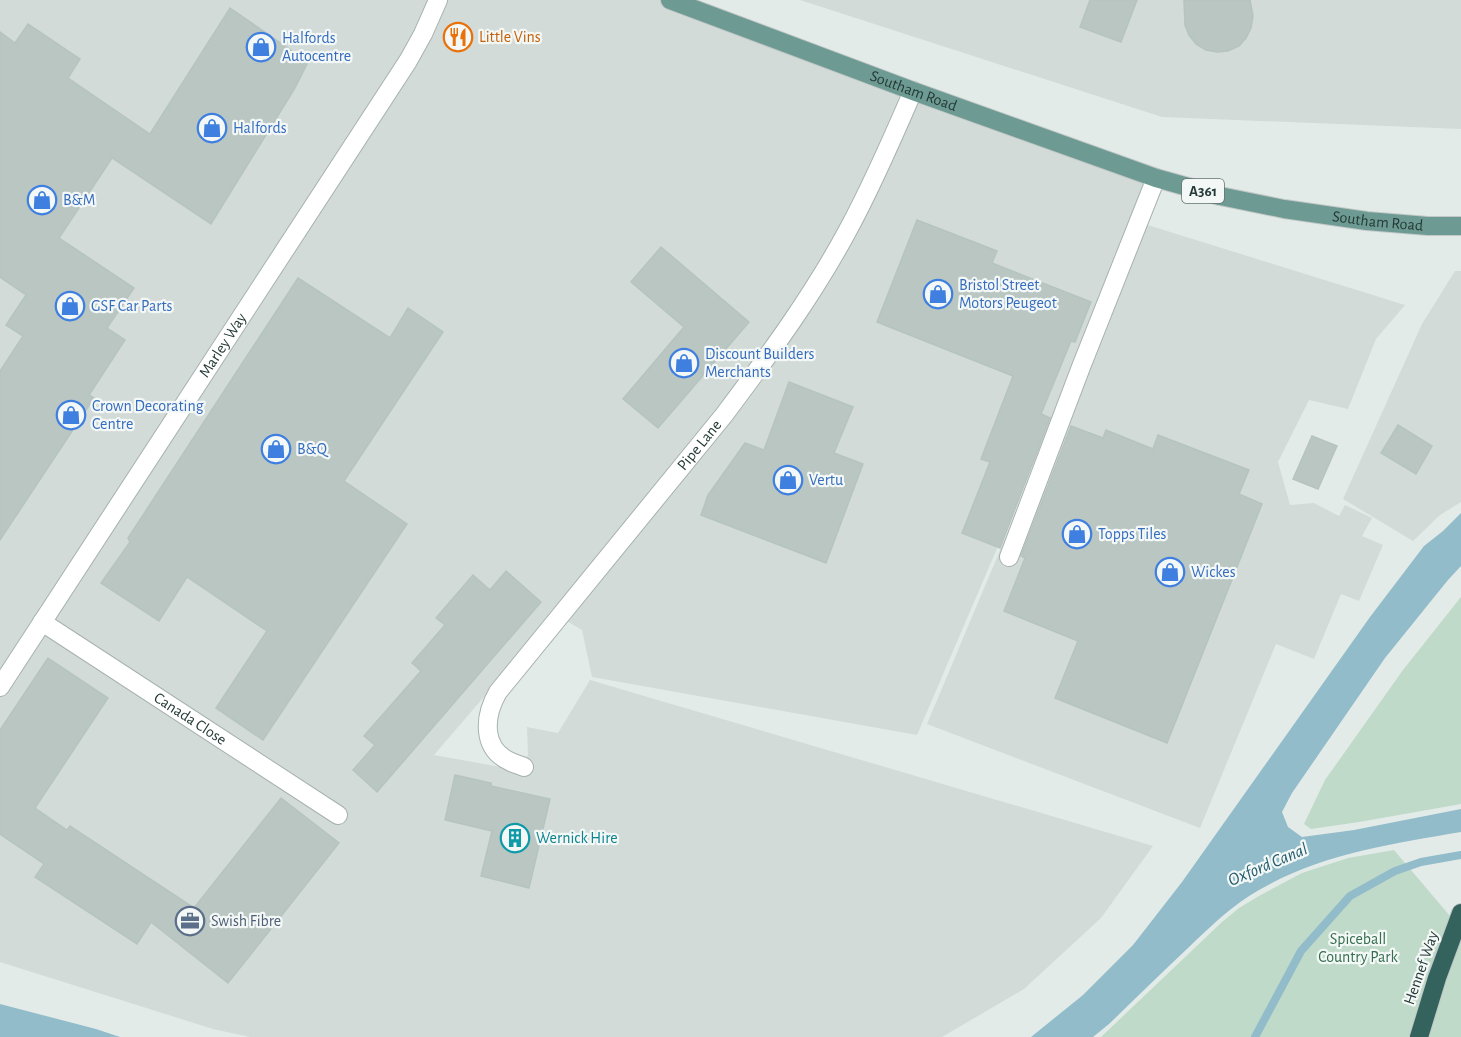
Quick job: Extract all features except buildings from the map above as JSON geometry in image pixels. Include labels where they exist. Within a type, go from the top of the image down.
[{"type":"highway","name":"Hennef Way","points":[[1419,1037],[1461,912]]},
{"type":"main road","name":"Southam Road","points":[[670,0],[913,91],[1156,178],[1220,196],[1284,209],[1367,221],[1461,226]]},
{"type":"street","name":"Marley Way","points":[[0,687],[408,62],[438,0]]},
{"type":"street","name":"Pipe Lane","points":[[524,766],[510,762],[492,745],[487,722],[498,692],[759,369],[822,275],[849,229],[913,91]]},
{"type":"street","points":[[1009,557],[1156,178]]},
{"type":"street","name":"Canada Close","points":[[42,622],[338,815]]},
{"type":"shaded area","points":[[0,0],[672,0],[1156,178],[917,735],[592,677],[582,630],[555,614],[434,755],[523,771],[528,754],[527,727],[558,733],[590,680],[1153,846],[1101,918],[1024,989],[942,1037],[250,1037],[213,1029],[0,962]]},
{"type":"shaded area","points":[[800,0],[1461,0],[1461,129],[1162,117]]},
{"type":"shaded area","points":[[1138,222],[1405,305],[1376,339],[1348,409],[1309,400],[1278,462],[1290,505],[1314,503],[1339,516],[1345,505],[1372,518],[1362,536],[1383,545],[1359,601],[1341,594],[1314,659],[1276,644],[1200,828],[927,724]]},
{"type":"shaded area","points":[[1455,271],[1461,271],[1461,502],[1440,515],[1413,541],[1343,499],[1422,324]]},
{"type":"green space","points":[[1461,597],[1461,804],[1311,829],[1304,824],[1325,780],[1403,670]]},
{"type":"green space","name":"Spiceball Country Park","points":[[1394,850],[1461,929],[1461,1037],[1101,1037],[1239,908],[1302,873],[1348,858]]},
{"type":"water","name":"Oxford Canal","points":[[1461,513],[1461,566],[1385,658],[1292,793],[1282,812],[1288,827],[1302,837],[1354,830],[1461,809],[1461,832],[1357,852],[1307,867],[1283,878],[1249,896],[1222,917],[1093,1037],[1031,1037],[1083,995],[1133,945],[1182,882],[1370,617],[1424,546]]},
{"type":"water","points":[[0,1004],[96,1029],[120,1037],[0,1037]]},
{"type":"waterway","points":[[1255,1037],[1301,951],[1350,896],[1395,871],[1421,862],[1461,855]]},
{"type":"place","name":"Little Vins","points":[[458,37]]},
{"type":"place","name":"Halfords Autocentre","points":[[261,47]]},
{"type":"place","name":"Halfords","points":[[212,128]]},
{"type":"place","name":"B&M","points":[[42,200]]},
{"type":"place","name":"Bristol Street Motors Peugeot","points":[[938,294]]},
{"type":"place","name":"GSF Car Parts","points":[[70,306]]},
{"type":"place","name":"Discount Builders Merchants","points":[[684,363]]},
{"type":"place","name":"Crown Decorating Centre","points":[[71,415]]},
{"type":"place","name":"B&Q","points":[[276,449]]},
{"type":"place","name":"Vertu","points":[[788,480]]},
{"type":"place","name":"Topps Tiles","points":[[1077,534]]},
{"type":"place","name":"Wickes","points":[[1170,572]]},
{"type":"place","name":"Wernick Hire","points":[[515,838]]},
{"type":"place","name":"Swish Fibre","points":[[190,921]]}]
